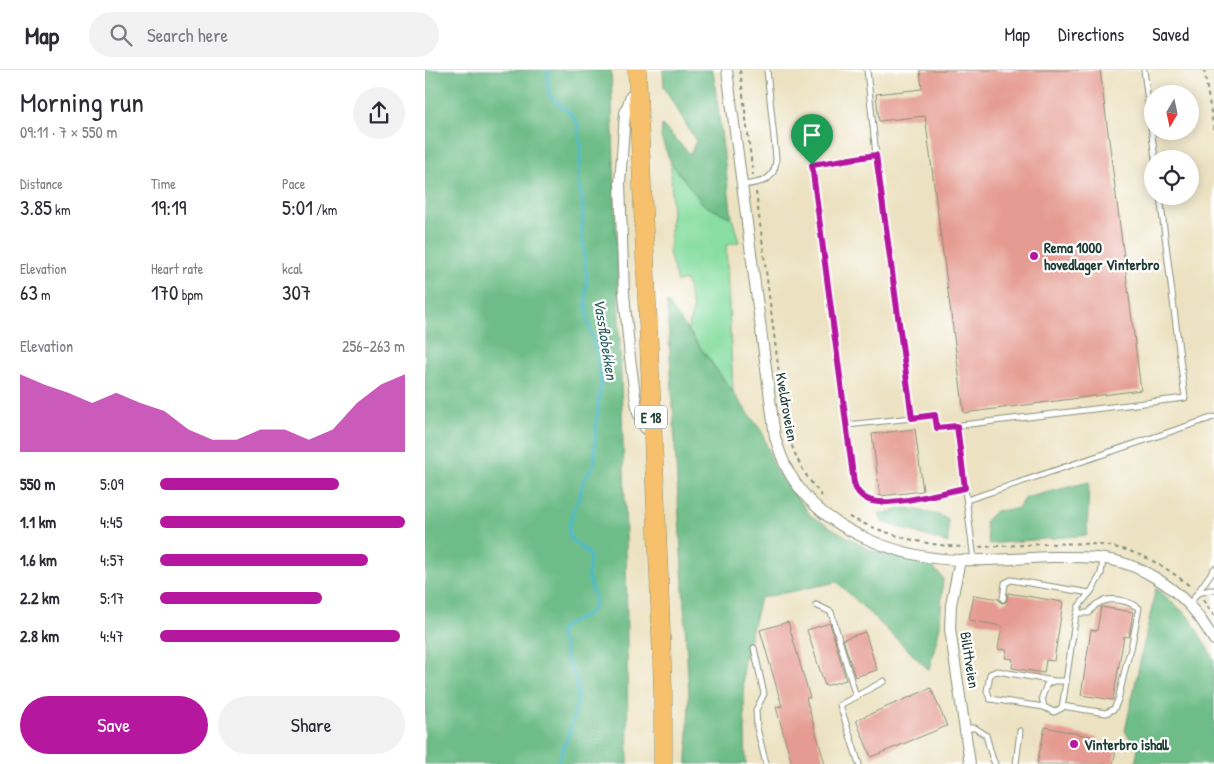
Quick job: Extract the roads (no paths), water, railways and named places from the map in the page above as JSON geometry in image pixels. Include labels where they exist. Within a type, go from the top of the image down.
[{"type":"highway","name":"E 18","points":[[630,70],[655,691],[655,764]]},
{"type":"highway","name":"E 18","points":[[637,70],[663,690],[663,764]]},
{"type":"street","name":"Kveldroveien","points":[[727,70],[775,437],[795,482],[805,495],[825,515],[857,534],[912,554],[960,560],[1075,557],[1103,559],[1134,567],[1149,574],[1179,595],[1200,618],[1214,640]]},
{"type":"street","name":"Bilittveien","points":[[960,560],[952,599],[950,629],[970,764]]},
{"type":"lane","points":[[741,186],[765,180],[775,169],[776,158],[767,70]]},
{"type":"lane","points":[[867,70],[876,155],[912,418]]},
{"type":"lane","points":[[1144,70],[1154,150]]},
{"type":"lane","points":[[876,155],[812,165],[854,483],[856,489],[870,501],[882,502],[925,497],[965,488]]},
{"type":"lane","points":[[847,425],[935,415],[937,428],[1185,398],[1161,205]]},
{"type":"lane","points":[[967,500],[1214,417]]},
{"type":"lane","points":[[957,426],[974,560]]},
{"type":"lane","points":[[1066,681],[1054,681],[997,671],[990,674],[987,691],[990,699],[1043,707],[1054,712],[1062,708],[1077,613],[1079,606],[1090,593],[1101,574],[1103,559]]},
{"type":"lane","points":[[1189,605],[1214,569]]},
{"type":"lane","points":[[1003,599],[1005,584],[1011,580],[1090,593]]},
{"type":"lane","points":[[1197,593],[1214,590]]},
{"type":"lane","points":[[1062,706],[1106,713],[1114,708],[1118,700],[1131,649],[1139,608],[1131,602],[1110,599],[1096,604],[1089,613],[1077,613]]},
{"type":"lane","points":[[816,605],[831,612],[856,697]]},
{"type":"lane","points":[[754,648],[764,694],[756,710],[757,728],[765,764]]},
{"type":"lane","points":[[1043,707],[1042,697],[1047,684],[1054,681]]},
{"type":"lane","points":[[859,764],[841,705],[884,682]]},
{"type":"lane","points":[[966,728],[975,728],[986,735],[995,764]]},
{"type":"lane","points":[[1016,764],[1020,731]]},
{"type":"waterway","name":"Vassflobekken","points":[[548,70],[548,90],[551,97],[571,114],[577,123],[581,146],[579,182],[583,208],[582,234],[587,279],[586,303],[589,325],[598,357],[601,383],[594,465],[584,479],[569,526],[571,539],[588,553],[590,557],[588,576],[595,599],[594,606],[590,612],[566,625],[559,633],[565,647],[568,663],[575,677],[577,700],[573,722],[558,764]]},
{"type":"place","name":"Rema 1000 hovedlager Vinterbro","points":[[1034,256]]},
{"type":"place","name":"Vinterbro ishall","points":[[1074,744]]}]
